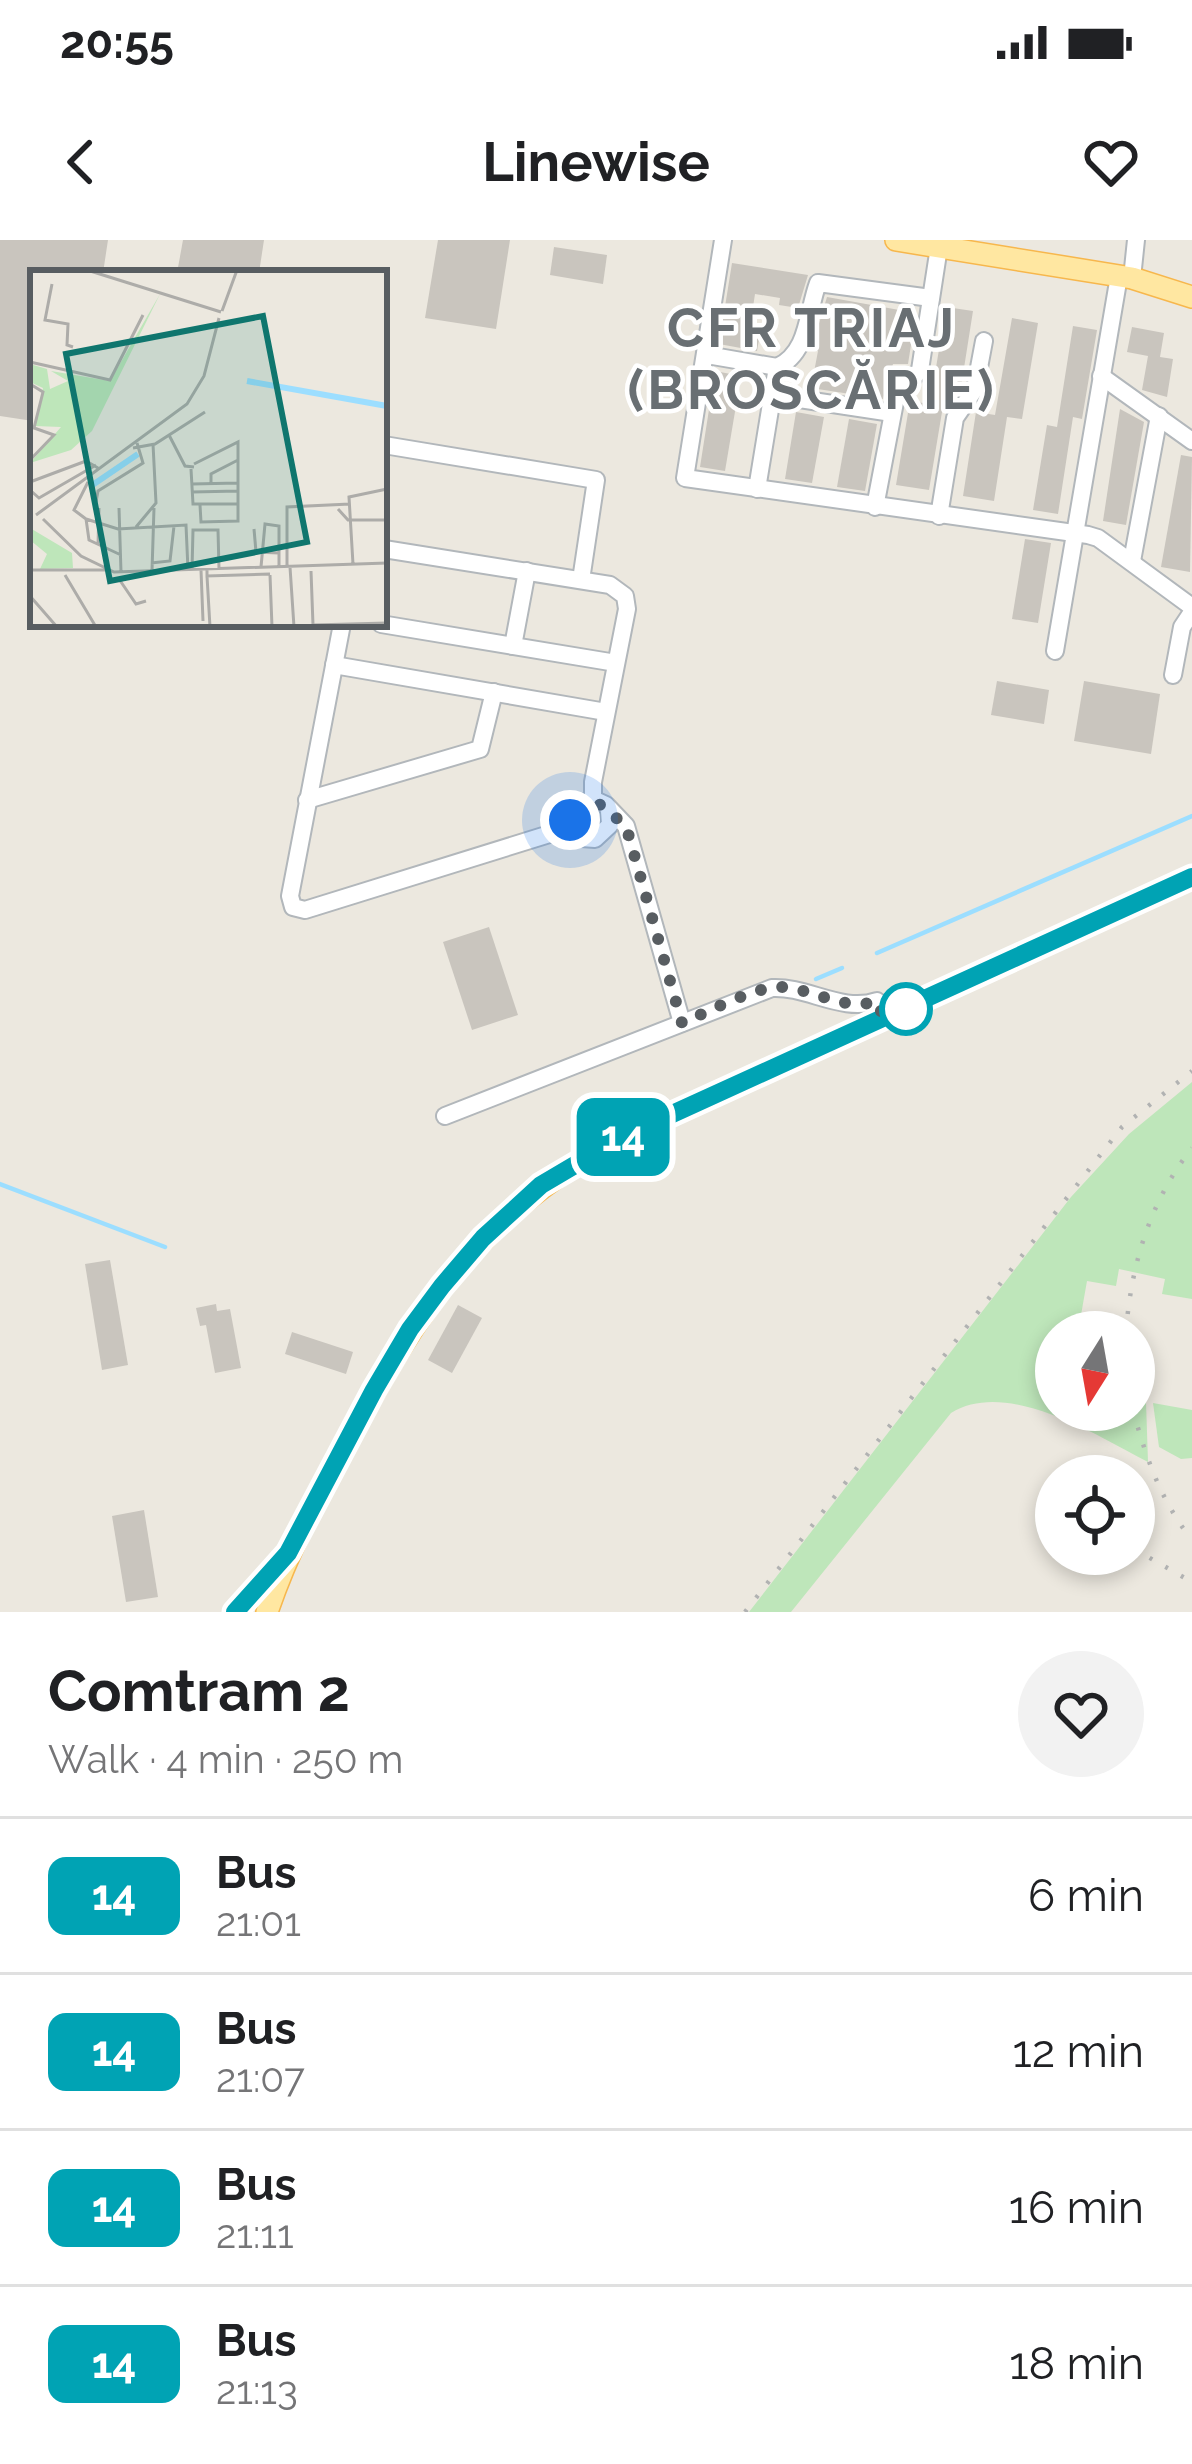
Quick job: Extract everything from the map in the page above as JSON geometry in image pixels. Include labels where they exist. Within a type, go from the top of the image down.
[{"type":"main road","points":[[896,240],[1126,277],[1192,297]]},
{"type":"main road","points":[[267,1612],[288,1553],[410,1329],[468,1255],[516,1205],[569,1166],[624,1136],[1192,877]]},
{"type":"main road","points":[[235,1612],[288,1553]]},
{"type":"street","points":[[723,240],[707,355],[683,473],[690,480],[1098,538],[1192,610],[1182,627],[1173,676]]},
{"type":"street","points":[[1055,651],[1101,376],[1136,240]]},
{"type":"street","points":[[875,506],[892,413],[901,389],[920,370],[939,247]]},
{"type":"street","points":[[707,355],[777,367],[794,356],[815,287],[822,282],[931,298]]},
{"type":"street","points":[[939,516],[955,418],[975,389],[984,341]]},
{"type":"street","points":[[757,489],[777,367]]},
{"type":"street","points":[[1101,376],[1192,442]]},
{"type":"street","points":[[773,395],[892,413]]},
{"type":"street","points":[[1132,561],[1159,416]]},
{"type":"street","points":[[387,445],[596,480],[581,580]]},
{"type":"street","points":[[387,549],[610,585],[626,596],[592,782],[593,799],[626,826],[682,1023]]},
{"type":"street","points":[[513,646],[527,572]]},
{"type":"street","points":[[387,625],[616,663]]},
{"type":"street","points":[[341,627],[290,904],[298,910],[572,827]]},
{"type":"street","points":[[334,665],[606,712]]},
{"type":"street","points":[[307,800],[480,749],[494,692]]},
{"type":"street","points":[[593,799],[574,807],[572,827],[581,838],[595,839],[607,832],[609,812]]},
{"type":"street","points":[[445,1116],[780,987],[849,1004],[877,1001],[884,1019]]},
{"type":"green space","points":[[1192,1082],[1192,1299],[1162,1294],[1165,1279],[1119,1269],[1116,1286],[1087,1281],[1082,1311],[1035,1311],[1035,1409],[998,1402],[973,1404],[951,1413],[791,1612],[749,1612],[1071,1197],[1129,1134]]},
{"type":"green space","points":[[1155,1403],[1192,1410],[1192,1458],[1181,1459],[1159,1447]]},
{"type":"green space","points":[[1089,1431],[1147,1431],[1148,1455],[1135,1455]]},
{"type":"building","points":[[0,240],[108,240],[103,270],[30,270],[30,421],[0,416]]},
{"type":"building","points":[[183,240],[264,240],[259,270],[178,270]]},
{"type":"building","points":[[438,240],[510,240],[496,329],[425,318]]},
{"type":"building","points":[[554,247],[607,255],[603,284],[550,275]]},
{"type":"building","points":[[732,263],[808,275],[798,308],[779,305],[780,298],[755,294],[750,327],[761,328],[757,351],[719,344]]},
{"type":"building","points":[[827,297],[916,313],[908,364],[893,364],[883,399],[811,388],[818,351],[811,350]]},
{"type":"building","points":[[946,307],[973,311],[961,387],[943,406],[929,490],[896,485],[910,401],[930,404]]},
{"type":"building","points":[[1012,318],[1038,323],[1022,419],[1007,417],[994,501],[963,496],[976,412],[995,415]]},
{"type":"building","points":[[1073,326],[1097,330],[1082,419],[1073,417],[1058,514],[1033,510],[1047,425],[1057,427]]},
{"type":"building","points":[[1132,327],[1164,333],[1160,357],[1173,359],[1167,397],[1142,390],[1148,356],[1127,352]]},
{"type":"building","points":[[715,371],[741,376],[725,471],[700,467]]},
{"type":"building","points":[[1120,409],[1144,422],[1126,525],[1103,521]]},
{"type":"building","points":[[796,412],[824,417],[812,483],[785,479]]},
{"type":"building","points":[[849,419],[877,424],[865,491],[837,487]]},
{"type":"building","points":[[1181,455],[1192,457],[1190,572],[1161,567]]},
{"type":"building","points":[[1025,539],[1051,543],[1038,623],[1012,619]]},
{"type":"building","points":[[997,681],[1049,690],[1044,724],[991,715]]},
{"type":"building","points":[[1084,681],[1160,694],[1151,754],[1074,741]]},
{"type":"building","points":[[489,927],[518,1015],[472,1030],[443,942]]},
{"type":"building","points":[[110,1260],[128,1365],[102,1370],[85,1264]]},
{"type":"building","points":[[216,1304],[217,1311],[230,1309],[241,1368],[215,1373],[206,1325],[200,1326],[196,1308]]},
{"type":"building","points":[[458,1305],[482,1318],[452,1373],[428,1360]]},
{"type":"building","points":[[292,1332],[353,1352],[346,1374],[285,1354]]},
{"type":"building","points":[[144,1510],[158,1597],[126,1602],[112,1516]]},
{"type":"waterway","points":[[877,953],[1192,816]]},
{"type":"waterway","points":[[816,979],[842,968]]},
{"type":"waterway","points":[[0,1184],[165,1247]]},
{"type":"railway","points":[[745,1612],[1122,1127],[1192,1071]]},
{"type":"railway","points":[[1129,1311],[1145,1235],[1165,1190],[1192,1148]]},
{"type":"railway","points":[[1139,1431],[1156,1478],[1192,1540]]},
{"type":"railway","points":[[1155,1561],[1192,1582]]},
{"type":"bus line","name":"14","points":[[235,1612],[288,1553],[410,1329],[483,1238],[541,1185],[624,1136],[1192,877]]},
{"type":"district","name":"CFR TRIAJ (BROSCĂRIE)","points":[[812,359]]},
{"type":"route","points":[[570,820],[579,802],[593,799],[626,826],[682,1023],[780,987],[849,1004],[877,1001],[884,1019],[906,1009]]}]
